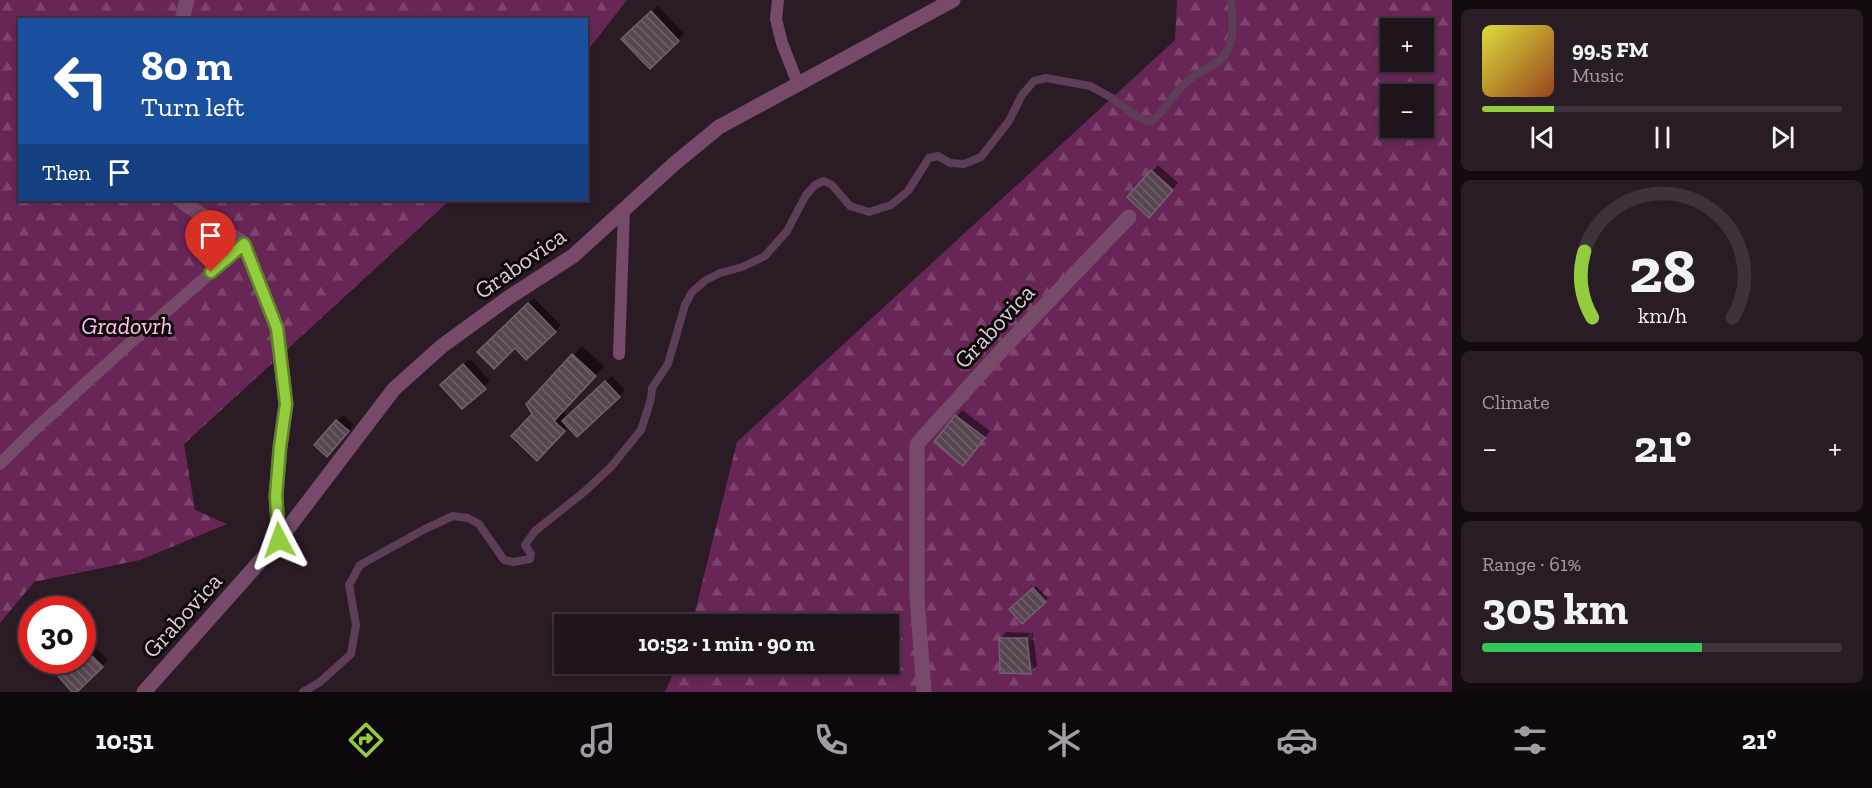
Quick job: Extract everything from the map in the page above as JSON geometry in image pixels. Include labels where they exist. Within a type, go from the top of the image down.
[{"type":"street","points":[[182,18],[187,0]]},
{"type":"street","name":"Grabovica","points":[[144,692],[279,540],[394,389],[442,346],[508,298],[573,256],[674,164],[719,127],[953,0]]},
{"type":"street","points":[[181,201],[244,244],[277,328],[286,404],[276,496],[279,540]]},
{"type":"street","name":"Grabovica","points":[[924,692],[917,597],[917,444],[1002,350],[1129,217]]},
{"type":"lane","points":[[778,0],[776,19],[782,43],[798,84]]},
{"type":"lane","points":[[619,354],[624,210]]},
{"type":"lane","points":[[0,465],[32,432],[130,343],[244,244]]},
{"type":"green space","name":"Gradovrh","points":[[0,0],[627,0],[588,50],[588,18],[18,18],[18,201],[449,201],[184,444],[195,510],[227,524],[140,560],[34,582],[22,596],[18,596],[18,601],[0,623]]},
{"type":"green space","points":[[1177,0],[1452,0],[1452,692],[665,692],[673,674],[899,674],[899,614],[694,614],[737,442],[1175,40]]},
{"type":"building","points":[[651,11],[679,41],[650,69],[621,39]]},
{"type":"building","points":[[1151,170],[1173,190],[1149,218],[1127,197]]},
{"type":"building","points":[[528,303],[556,332],[526,360],[515,348],[494,369],[477,352]]},
{"type":"building","points":[[572,354],[596,376],[554,421],[565,431],[537,461],[511,436],[532,414],[526,404]]},
{"type":"building","points":[[463,364],[486,389],[462,409],[440,385]]},
{"type":"building","points":[[605,381],[620,397],[577,437],[562,421]]},
{"type":"building","points":[[955,415],[985,438],[963,466],[934,442]]},
{"type":"building","points":[[336,420],[349,431],[327,457],[314,445]]},
{"type":"building","points":[[1033,588],[1046,602],[1022,624],[1009,609]]},
{"type":"building","points":[[999,638],[1027,638],[1031,674],[1000,673]]},
{"type":"building","points":[[96,660],[103,667],[96,674]]},
{"type":"building","points":[[56,674],[96,674],[77,692],[72,692]]},
{"type":"waterway","points":[[303,692],[320,682],[351,654],[356,625],[349,585],[360,565],[453,516],[468,518],[479,524],[504,560],[514,562],[530,559],[531,554],[525,545],[535,531],[611,467],[641,430],[651,399],[652,388],[668,364],[685,305],[692,292],[706,280],[720,273],[742,267],[765,256],[787,231],[806,195],[815,185],[824,181],[832,185],[850,206],[869,212],[891,205],[908,191],[929,158],[938,156],[950,163],[964,164],[981,157],[1009,121],[1022,95],[1034,81],[1046,78],[1090,86],[1149,122],[1159,114],[1184,84],[1224,56],[1231,41],[1231,0]]},
{"type":"route","points":[[211,272],[244,244],[277,328],[286,404],[276,496],[279,540]]}]
